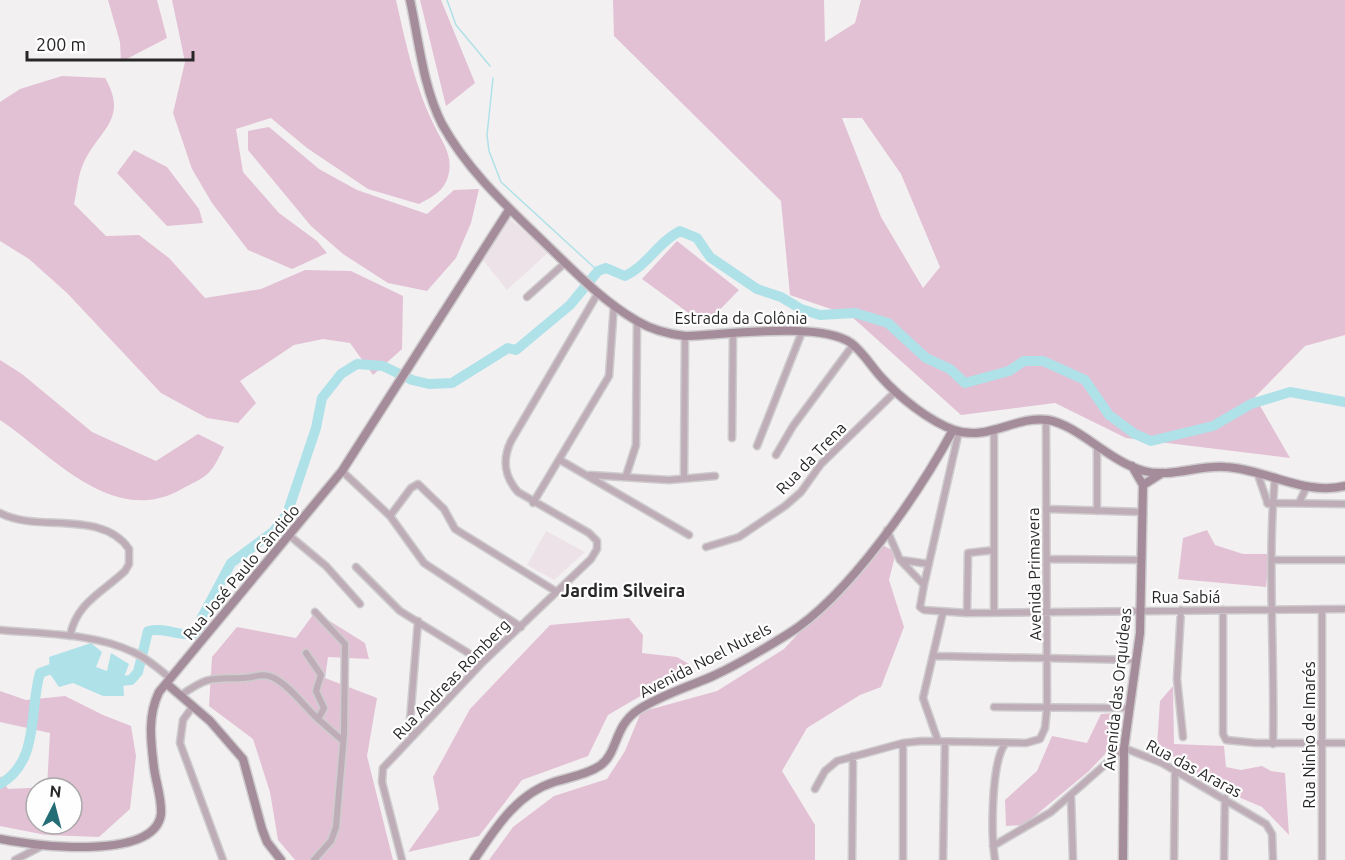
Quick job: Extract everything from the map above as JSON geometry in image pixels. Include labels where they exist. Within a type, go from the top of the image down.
[{"type":"street","name":"Estrada da Colônia","points":[[410,0],[431,96],[442,124],[475,174],[509,210],[598,293],[637,321],[669,334],[685,336],[802,332],[828,334],[853,345],[895,392],[956,430]]},
{"type":"street","name":"Rua José Paulo Cândido","points":[[128,852],[144,844],[159,824],[161,812],[150,728],[155,701],[342,471],[509,210]]},
{"type":"street","points":[[527,297],[566,263]]},
{"type":"street","points":[[598,293],[507,449],[505,466],[510,483],[533,503],[609,376],[614,305]]},
{"type":"street","points":[[626,476],[636,445],[637,321]]},
{"type":"street","points":[[757,446],[802,332]]},
{"type":"street","points":[[732,438],[733,334]]},
{"type":"street","points":[[684,477],[685,336]]},
{"type":"street","points":[[776,455],[793,426],[853,345]]},
{"type":"street","name":"Rua da Trena","points":[[706,547],[739,537],[793,499],[821,464],[895,392]]},
{"type":"street","points":[[924,585],[956,430],[994,432],[1046,420],[1063,425],[1132,466],[1162,473],[1208,466],[1257,472],[1322,489],[1345,486]]},
{"type":"street","name":"Avenida Primavera","points":[[1005,744],[1035,742],[1040,739],[1045,728],[1048,659],[1046,420]]},
{"type":"street","name":"Avenida Noel Nutels","points":[[474,860],[501,823],[526,796],[543,786],[594,769],[603,763],[620,729],[634,713],[714,675],[796,629],[842,586],[887,530],[956,430]]},
{"type":"street","points":[[994,432],[994,612]]},
{"type":"street","points":[[1097,447],[1097,511]]},
{"type":"street","points":[[560,460],[689,535]]},
{"type":"street","points":[[1132,466],[1143,485],[1162,473]]},
{"type":"street","points":[[342,471],[390,516],[424,563],[521,627]]},
{"type":"street","points":[[1257,472],[1270,503]]},
{"type":"street","points":[[588,475],[669,480],[684,477],[715,477]]},
{"type":"street","points":[[1273,744],[1273,560],[1270,503],[1275,477]]},
{"type":"street","points":[[390,516],[411,488],[418,484],[444,509],[455,529],[557,592]]},
{"type":"street","name":"Avenida das Orquídeas","points":[[1123,860],[1124,748],[1138,660],[1143,485]]},
{"type":"street","points":[[1299,503],[1307,486]]},
{"type":"street","name":"Rua Andreas Romberg","points":[[402,860],[381,770],[483,662],[595,555],[597,545],[595,538],[533,503]]},
{"type":"street","points":[[1270,503],[1345,504]]},
{"type":"street","points":[[1046,509],[1142,512]]},
{"type":"street","points":[[0,513],[30,523],[83,525],[117,537],[129,549],[129,564],[125,571],[83,605],[70,636]]},
{"type":"street","points":[[887,530],[900,560],[924,585]]},
{"type":"street","points":[[290,536],[326,566],[360,604]]},
{"type":"street","points":[[967,613],[968,553],[994,550]]},
{"type":"street","points":[[1047,559],[1142,560]]},
{"type":"street","points":[[900,560],[929,564]]},
{"type":"street","points":[[1273,560],[1345,560]]},
{"type":"street","points":[[356,567],[391,604],[483,662]]},
{"type":"street","name":"Rua Sabiá","points":[[924,585],[920,607],[927,611],[943,612],[1345,609]]},
{"type":"street","name":"Rua Ninho de Imarés","points":[[1322,609],[1324,744],[1322,860]]},
{"type":"street","points":[[1181,610],[1177,679],[1183,737]]},
{"type":"street","points":[[1222,610],[1223,734],[1229,742],[1345,743]]},
{"type":"street","points":[[314,860],[334,834],[343,741],[345,644],[315,612]]},
{"type":"street","points":[[943,612],[923,698],[942,742],[943,860]]},
{"type":"street","points":[[412,736],[410,721],[418,621]]},
{"type":"street","points":[[0,630],[70,636],[116,646],[137,654],[147,661],[243,759],[262,829],[267,842],[281,860]]},
{"type":"street","points":[[306,653],[321,675],[316,691],[324,708],[318,720]]},
{"type":"street","points":[[934,656],[1138,660]]},
{"type":"street","points":[[181,695],[200,682],[221,676],[243,679],[264,674],[276,679],[343,741]]},
{"type":"street","points":[[193,706],[180,727],[180,743],[223,860]]},
{"type":"street","points":[[994,707],[1129,708]]},
{"type":"street","points":[[903,743],[903,860]]},
{"type":"street","points":[[815,789],[830,765],[853,756],[903,743],[1005,744],[996,766],[993,846],[995,860]]},
{"type":"street","name":"Rua das Araras","points":[[993,846],[1024,829],[1071,796],[1124,748],[1175,770],[1225,798],[1269,827],[1273,838],[1273,860]]},
{"type":"street","points":[[852,860],[853,756]]},
{"type":"street","points":[[1174,860],[1175,770]]},
{"type":"street","points":[[1071,796],[1073,860]]},
{"type":"street","points":[[1224,860],[1225,798]]},
{"type":"street","points":[[0,839],[94,857]]},
{"type":"street","points":[[15,860],[40,847]]},
{"type":"shaded area","points":[[108,0],[157,0],[167,38],[121,62],[120,42]]},
{"type":"shaded area","points":[[172,0],[396,0],[417,82],[448,155],[449,172],[442,188],[419,204],[368,189],[307,148],[271,118],[236,129],[243,172],[279,213],[317,241],[327,253],[292,269],[248,250],[212,203],[192,169],[173,113],[185,62]]},
{"type":"shaded area","points":[[420,0],[441,0],[475,83],[446,106]]},
{"type":"shaded area","points":[[613,0],[824,0],[825,42],[855,23],[861,0],[1345,0],[1345,335],[1305,346],[1255,397],[1290,458],[1126,438],[1055,403],[961,415],[851,316],[790,295],[781,201],[614,36]],"holes":[[[842,118],[862,118],[901,174],[940,267],[923,288],[881,217]]]},
{"type":"shaded area","points":[[62,76],[105,78],[112,92],[113,114],[84,162],[74,204],[106,236],[139,235],[169,258],[205,298],[261,289],[305,270],[351,271],[403,296],[402,349],[373,375],[350,343],[323,339],[294,345],[240,381],[256,403],[238,423],[207,418],[161,393],[67,293],[29,259],[0,241],[0,102],[20,89]]},
{"type":"shaded area","points":[[269,127],[319,169],[357,190],[427,214],[454,190],[479,189],[471,223],[456,258],[427,291],[388,283],[343,254],[311,226],[248,150],[248,131]]},
{"type":"shaded area","points":[[134,150],[167,167],[199,209],[203,223],[167,226],[117,173]]},
{"type":"shaded area","points":[[509,218],[549,252],[507,290],[482,259]]},
{"type":"shaded area","points":[[677,241],[739,290],[705,325],[642,279]]},
{"type":"shaded area","points":[[0,360],[22,374],[92,432],[156,461],[198,434],[224,447],[207,474],[180,490],[155,499],[130,500],[107,493],[84,482],[62,467],[0,420]]},
{"type":"shaded area","points":[[1207,530],[1215,545],[1243,554],[1269,554],[1266,587],[1178,579],[1183,538]]},
{"type":"shaded area","points":[[546,531],[585,552],[554,580],[527,565]]},
{"type":"shaded area","points":[[880,544],[896,552],[889,580],[904,627],[881,687],[860,695],[807,728],[782,771],[815,825],[815,860],[489,860],[513,827],[554,796],[607,779],[625,751],[641,712],[717,691],[784,649]]},
{"type":"shaded area","points":[[315,612],[365,643],[369,659],[328,657],[325,678],[377,698],[367,756],[393,860],[295,860],[278,840],[270,792],[253,739],[209,706],[212,657],[237,627],[296,638]]},
{"type":"shaded area","points":[[629,618],[643,635],[642,653],[677,657],[692,666],[608,715],[588,756],[522,780],[479,836],[408,852],[439,809],[433,777],[470,709],[550,625]]},
{"type":"shaded area","points":[[1173,686],[1174,744],[1224,746],[1226,767],[1241,770],[1262,766],[1271,771],[1285,773],[1289,835],[1262,807],[1222,790],[1157,746],[1160,701]]},
{"type":"shaded area","points":[[0,691],[26,700],[65,696],[131,726],[136,756],[130,809],[99,837],[72,836],[84,836],[84,776],[48,776],[50,733],[0,722]]},
{"type":"shaded area","points":[[1117,713],[1107,752],[1089,771],[1024,825],[1006,826],[1005,800],[1037,771],[1052,736],[1087,743],[1101,714]]},
{"type":"shaded area","points":[[0,776],[8,789],[24,788],[24,831],[0,826]]},
{"type":"water","points":[[91,643],[102,652],[96,667],[107,671],[111,653],[129,664],[123,680],[124,696],[103,696],[73,683],[59,687],[50,674],[49,657]]},
{"type":"waterway","points":[[447,0],[456,25],[490,66]]},
{"type":"waterway","points":[[493,78],[487,135],[489,151],[501,182],[598,271]]},
{"type":"waterway","points":[[111,682],[131,680],[138,672],[148,631],[162,630],[181,634],[201,631],[201,619],[231,563],[273,532],[287,514],[316,428],[322,398],[341,374],[357,364],[383,366],[412,380],[429,384],[452,383],[508,348],[516,350],[570,305],[598,271],[606,268],[625,276],[633,272],[665,241],[680,231],[697,238],[710,257],[757,289],[781,297],[801,309],[820,315],[855,313],[888,323],[926,358],[950,369],[965,383],[1009,371],[1024,361],[1043,361],[1085,380],[1109,415],[1135,434],[1151,441],[1213,426],[1251,404],[1290,392],[1345,402]]},
{"type":"waterway","points":[[0,784],[13,774],[22,762],[27,749],[40,673],[62,665]]},
{"type":"district","name":"Jardim Silveira","points":[[623,590]]}]
